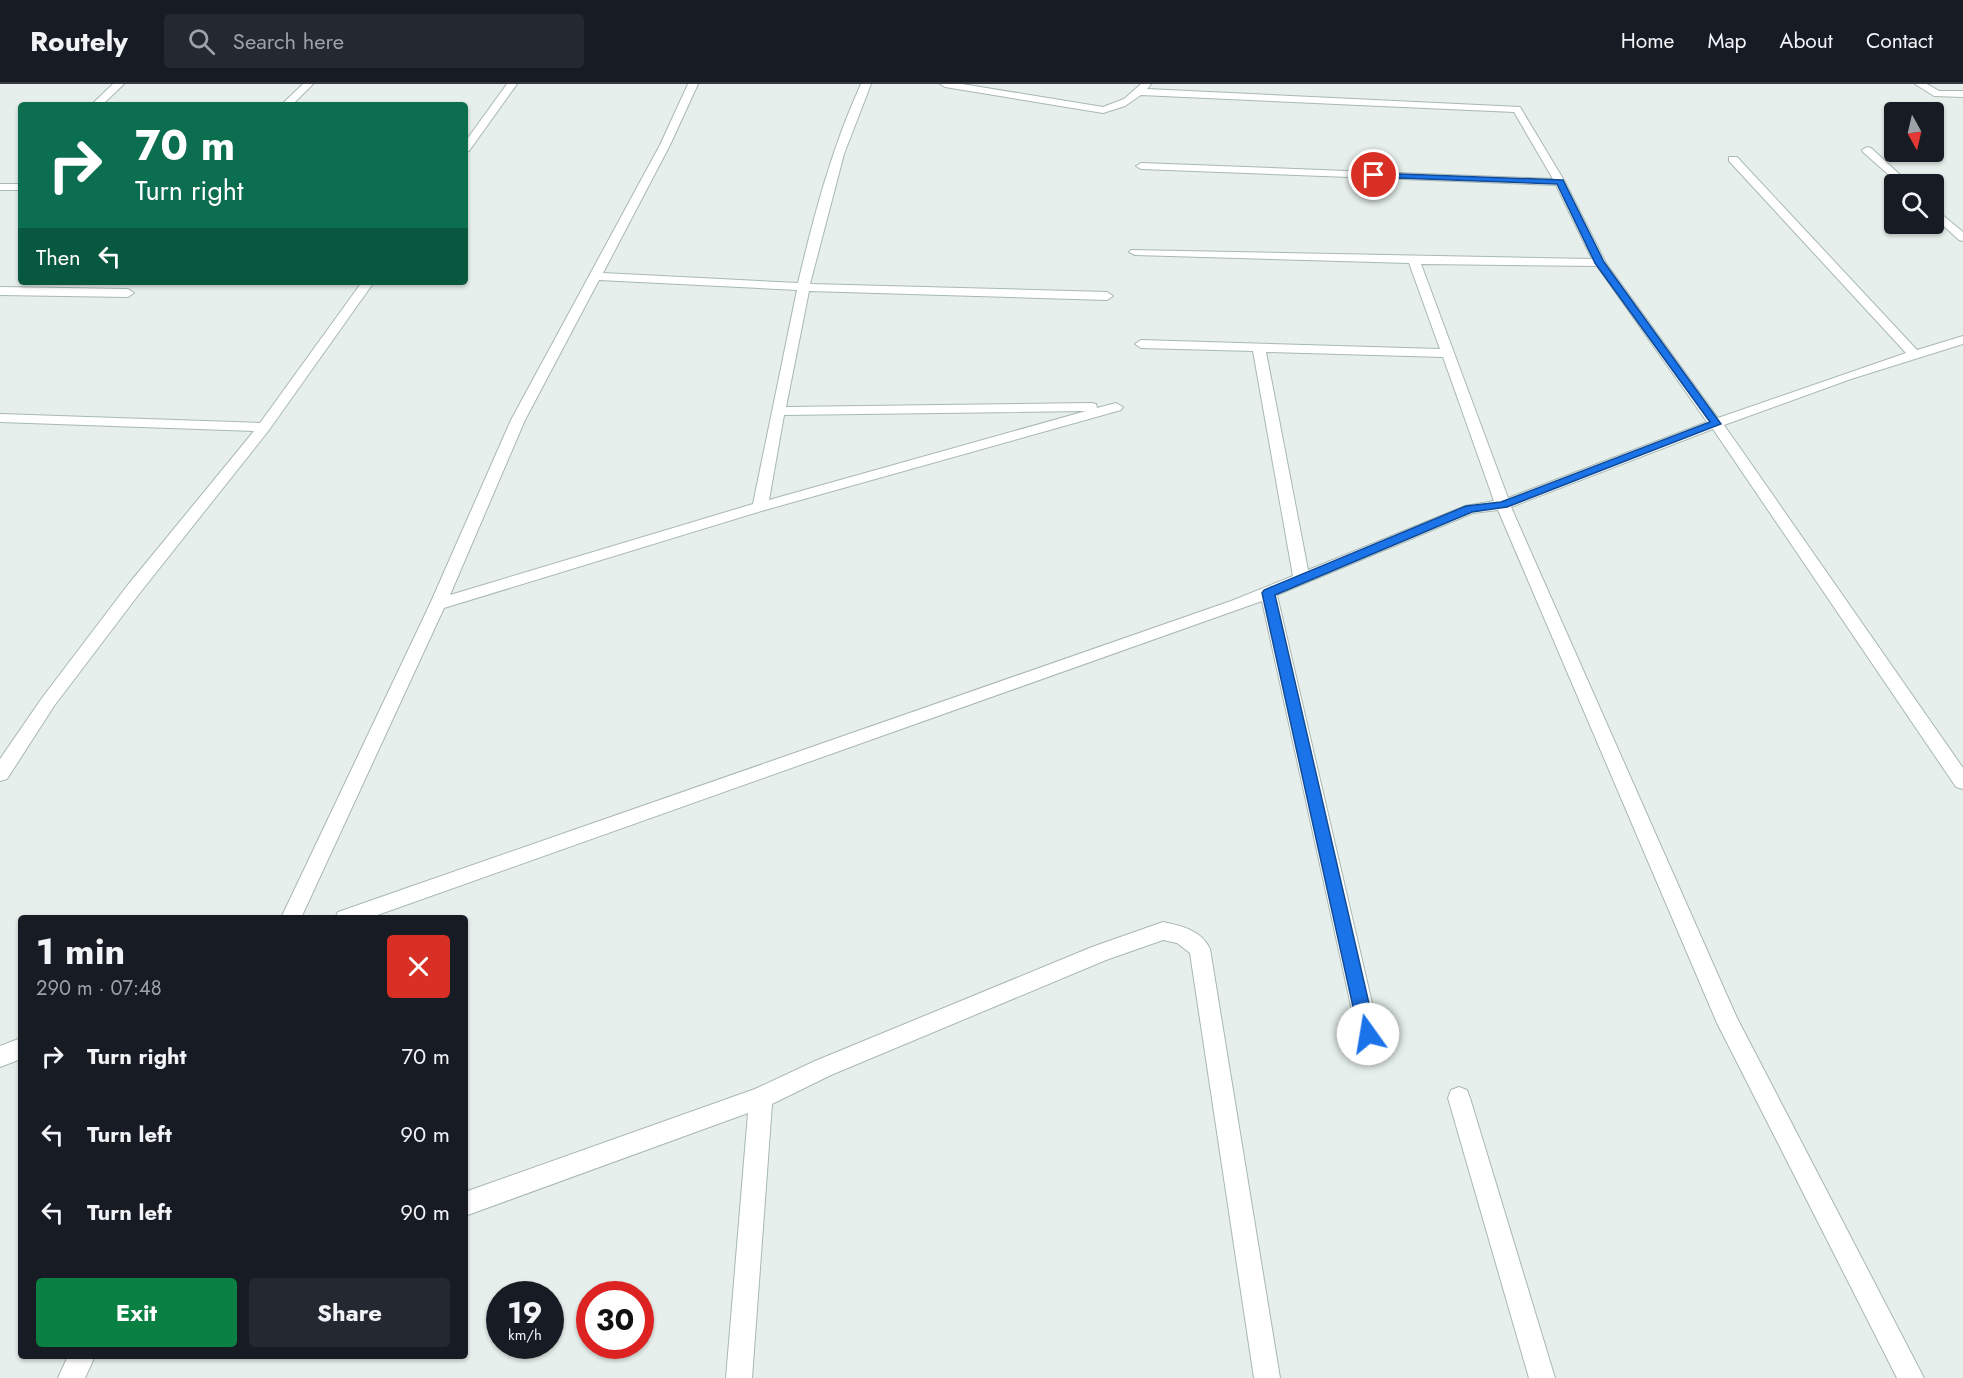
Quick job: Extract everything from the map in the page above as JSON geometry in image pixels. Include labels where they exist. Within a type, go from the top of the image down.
[{"type":"street","points":[[99,102],[119,84]]},
{"type":"street","points":[[289,102],[308,84]]},
{"type":"street","points":[[468,145],[512,84]]},
{"type":"street","points":[[292,915],[438,604],[518,420],[665,146],[693,84]]},
{"type":"street","points":[[760,507],[802,287],[829,186],[853,109],[866,84]]},
{"type":"street","points":[[945,84],[1103,110],[1114,108],[1143,88],[1517,109],[1560,182],[1600,263],[1716,424],[1963,782]]},
{"type":"street","points":[[1920,84],[1937,94],[1963,94]]},
{"type":"street","points":[[1867,150],[1894,174]]},
{"type":"street","points":[[1733,159],[1914,354]]},
{"type":"street","points":[[1141,166],[1560,182]]},
{"type":"street","points":[[4,187],[18,176]]},
{"type":"street","points":[[1944,220],[1963,238]]},
{"type":"street","points":[[1135,252],[1600,263]]},
{"type":"street","points":[[1414,260],[1503,505],[1728,1023],[1911,1378]]},
{"type":"street","points":[[596,276],[802,287],[1107,296]]},
{"type":"street","points":[[0,774],[48,702],[132,590],[264,427],[366,285]]},
{"type":"street","points":[[0,291],[128,293]]},
{"type":"street","points":[[354,915],[1268,593],[1470,509],[1503,505],[1716,424],[1914,354],[1963,340]]},
{"type":"street","points":[[1141,344],[1448,353]]},
{"type":"street","points":[[1259,348],[1302,579]]},
{"type":"street","points":[[438,604],[760,507],[1116,407],[778,411]]},
{"type":"street","points":[[0,417],[264,427]]},
{"type":"street","points":[[1268,593],[1368,1034]]},
{"type":"street","points":[[468,1203],[761,1098],[823,1068],[1099,954],[1163,931],[1183,935],[1200,949],[1267,1378]]},
{"type":"street","points":[[0,1057],[18,1049]]},
{"type":"street","points":[[739,1378],[761,1098]]},
{"type":"street","points":[[1459,1098],[1542,1378]]},
{"type":"street","points":[[71,1378],[80,1359]]},
{"type":"route","points":[[1368,1034],[1268,593],[1470,509],[1503,505],[1716,424],[1600,263],[1560,182],[1374,175]]}]
